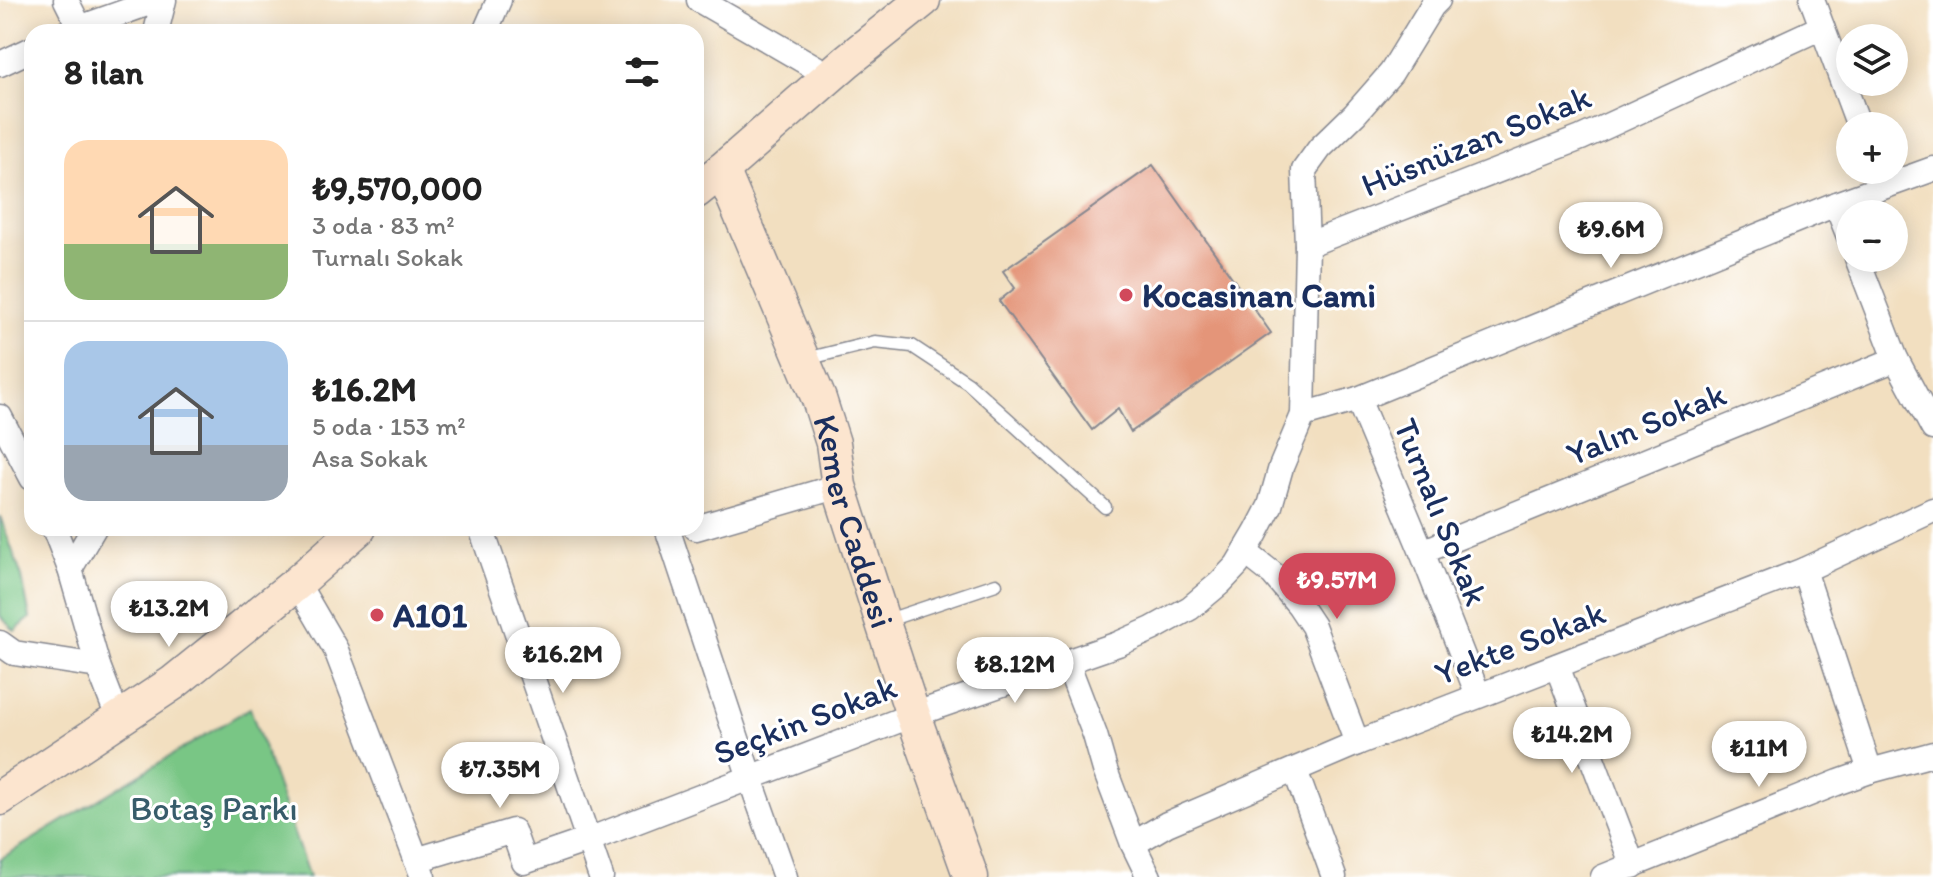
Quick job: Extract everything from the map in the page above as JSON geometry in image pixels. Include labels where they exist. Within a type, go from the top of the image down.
[{"type":"street","points":[[66,0],[73,24]]},
{"type":"street","points":[[89,24],[161,0],[157,24]]},
{"type":"street","points":[[488,24],[499,0]]},
{"type":"street","points":[[699,0],[830,76]]},
{"type":"street","points":[[709,180],[923,0]]},
{"type":"street","points":[[1438,0],[1391,73],[1320,148],[1304,170],[1307,245],[1303,415],[1358,399],[1836,204]]},
{"type":"street","points":[[1812,0],[1854,112]]},
{"type":"street","name":"Hüsnüzan Sokak","points":[[1307,245],[1581,138],[1822,27]]},
{"type":"street","points":[[0,64],[24,53]]},
{"type":"street","points":[[1908,173],[1933,169]]},
{"type":"street","name":"Kemer Caddesi","points":[[709,180],[802,360],[826,420],[833,443],[839,486],[882,622],[971,877]]},
{"type":"street","points":[[1843,200],[1869,184]]},
{"type":"street","points":[[1862,272],[1896,359],[1933,428]]},
{"type":"street","name":"Yalın Sokak","points":[[1422,552],[1896,359]]},
{"type":"street","name":"Turnalı Sokak","points":[[1358,399],[1478,695]]},
{"type":"street","name":"Seçkin Sokak","points":[[419,868],[513,831],[524,862],[913,715],[1118,644],[1152,629],[1190,608],[1237,565],[1270,506],[1281,467],[1303,415]]},
{"type":"street","points":[[0,417],[24,463]]},
{"type":"street","points":[[704,526],[839,486]]},
{"type":"street","name":"Yekte Sokak","points":[[1133,844],[1167,824],[1357,743],[1804,570],[1933,510]]},
{"type":"street","points":[[57,536],[98,666],[119,720]]},
{"type":"street","points":[[70,569],[89,536]]},
{"type":"street","points":[[0,798],[173,683],[350,536]]},
{"type":"street","points":[[484,536],[601,877]]},
{"type":"street","points":[[669,536],[785,877]]},
{"type":"street","points":[[1245,552],[1273,574],[1313,626],[1357,743]]},
{"type":"street","points":[[1804,570],[1870,771]]},
{"type":"street","points":[[297,583],[336,650],[419,868]]},
{"type":"street","points":[[0,643],[14,653],[98,666]]},
{"type":"street","points":[[1067,662],[1133,844],[1149,877]]},
{"type":"street","points":[[1557,666],[1633,866]]},
{"type":"street","points":[[1603,877],[1839,782],[1933,754]]},
{"type":"street","points":[[1295,770],[1334,877]]},
{"type":"lane","points":[[802,360],[875,342],[912,346],[968,383],[1105,507]]},
{"type":"lane","points":[[882,622],[996,584]]},
{"type":"green space","points":[[0,516],[22,577],[30,618],[15,631],[0,616]]},
{"type":"green space","name":"Botaş Parkı","points":[[250,708],[309,877],[0,877],[0,859]]},
{"type":"building","name":"Kocasinan Cami","points":[[1153,165],[1271,333],[1131,432],[1118,409],[1092,430],[999,301],[1015,288],[1003,271]]},
{"type":"place","name":"Kocasinan Cami","points":[[1126,295]]},
{"type":"place","name":"A101","points":[[377,615]]}]
